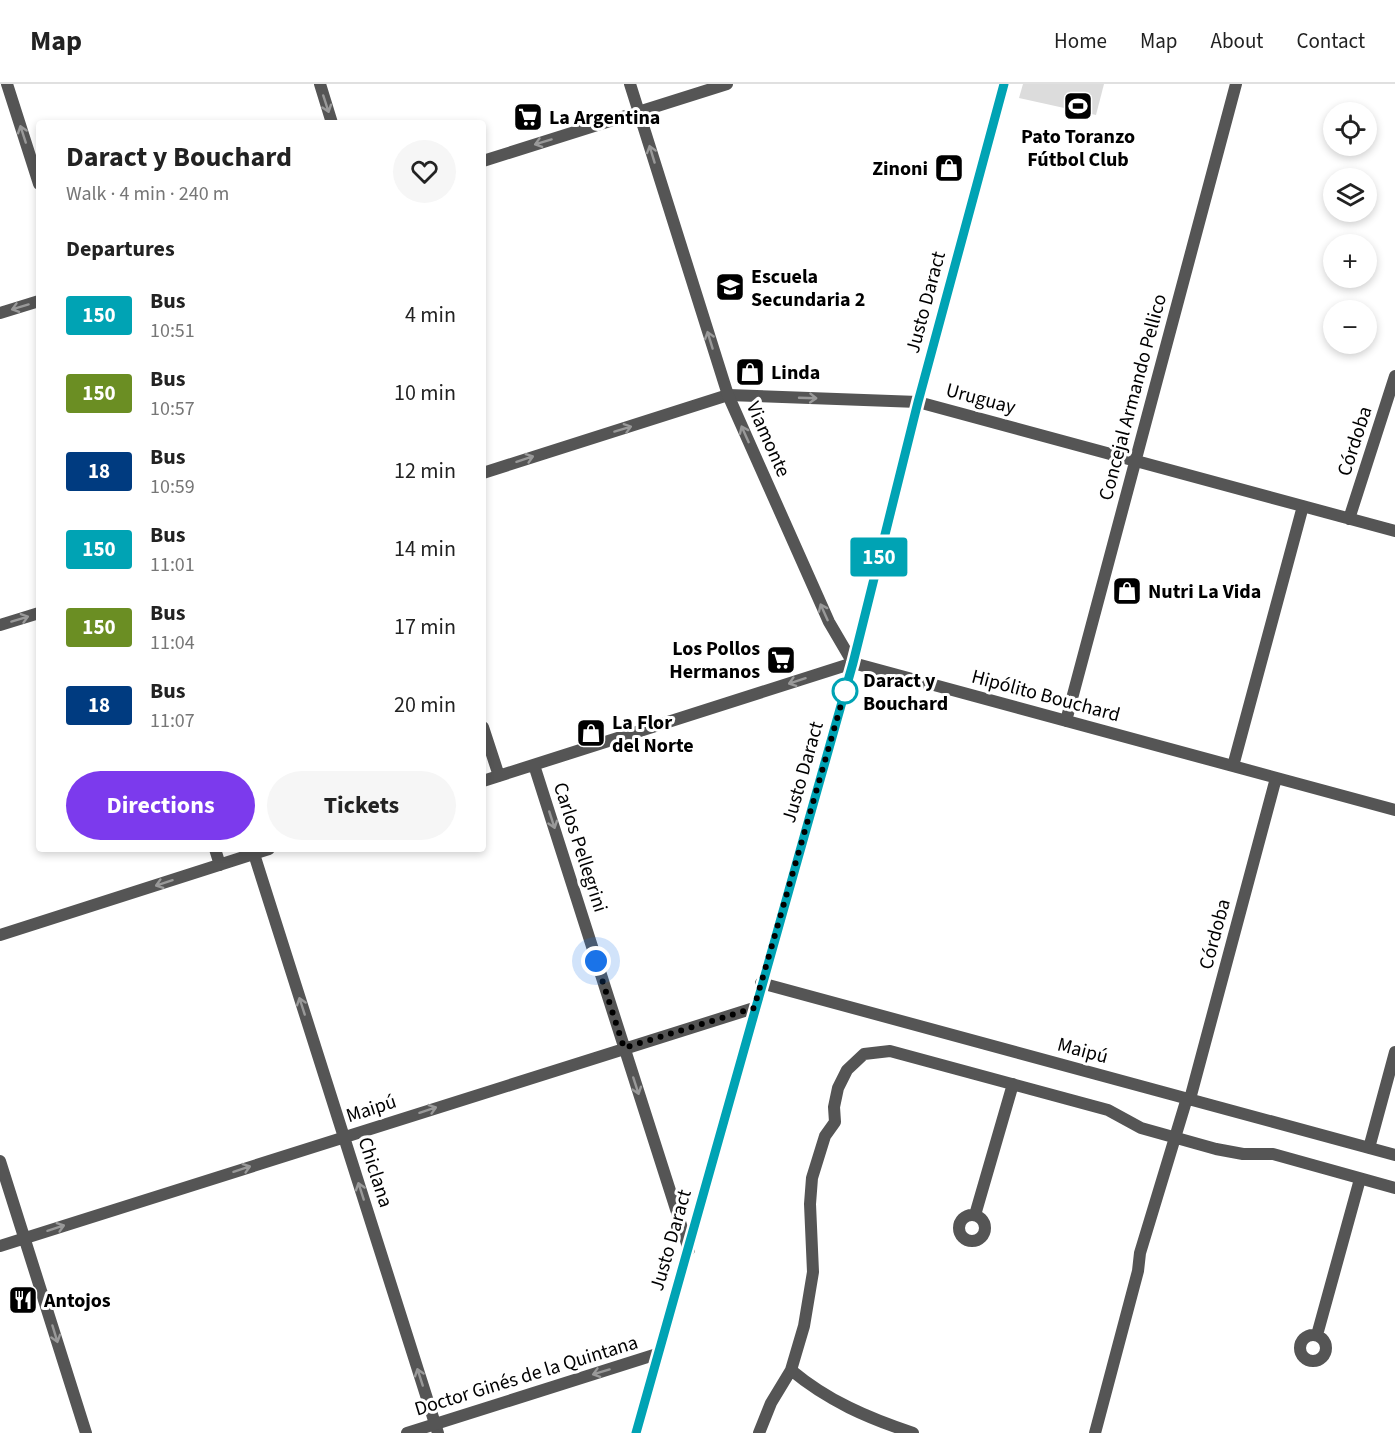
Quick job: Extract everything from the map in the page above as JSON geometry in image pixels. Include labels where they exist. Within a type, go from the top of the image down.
[{"type":"street","points":[[7,84],[36,175]]},
{"type":"street","points":[[320,84],[331,120]]},
{"type":"street","name":"Viamonte","points":[[630,84],[729,395],[829,622],[853,663]]},
{"type":"street","points":[[486,160],[727,84]]},
{"type":"street","name":"Justo Daract","points":[[636,1433],[853,663],[918,402],[1004,84]]},
{"type":"street","name":"Concejal Armando Pellico","points":[[1066,721],[1236,84]]},
{"type":"street","points":[[0,313],[36,302]]},
{"type":"street","name":"Córdoba","points":[[1349,519],[1395,376]]},
{"type":"street","name":"Uruguay","points":[[486,472],[729,395],[918,402],[1395,531]]},
{"type":"street","points":[[1233,766],[1303,506]]},
{"type":"street","points":[[0,625],[36,614]]},
{"type":"street","points":[[486,780],[853,663]]},
{"type":"street","name":"Hipólito Bouchard","points":[[853,663],[1395,810]]},
{"type":"street","points":[[486,737],[498,776]]},
{"type":"street","name":"Carlos Pellegrini","points":[[534,765],[688,1250]]},
{"type":"street","name":"Córdoba","points":[[1095,1433],[1138,1271],[1140,1253],[1189,1099],[1276,778]]},
{"type":"street","points":[[215,852],[220,865]]},
{"type":"street","points":[[0,935],[260,852]]},
{"type":"street","name":"Chiclana","points":[[254,854],[437,1428]]},
{"type":"street","name":"Maipú","points":[[761,983],[1395,1155]]},
{"type":"street","name":"Maipú","points":[[0,1246],[754,1008]]},
{"type":"street","points":[[759,1433],[771,1403],[791,1370],[804,1326],[813,1272],[810,1204],[812,1178],[825,1136],[835,1122],[834,1107],[838,1088],[847,1070],[864,1054],[890,1051],[1108,1110],[1141,1128],[1175,1138],[1243,1154],[1273,1154],[1395,1188]]},
{"type":"street","points":[[1369,1148],[1395,1052]]},
{"type":"street","points":[[975,1215],[1013,1084]]},
{"type":"street","points":[[0,1161],[86,1433]]},
{"type":"street","points":[[1317,1335],[1360,1179]]},
{"type":"street","name":"Doctor Ginés de la Quintana","points":[[407,1433],[437,1428],[657,1354]]},
{"type":"street","points":[[791,1370],[831,1400],[878,1421],[913,1433]]},
{"type":"shaded area","name":"Pato Toranzo Fútbol Club","points":[[1023,84],[1104,84],[1096,115],[1019,98]]},
{"type":"bus line","name":"150","points":[[636,1433],[853,663],[918,402],[1004,84]]},
{"type":"place","name":"Pato Toranzo Fútbol Club","points":[[1078,106]]},
{"type":"place","name":"La Argentina","points":[[528,117]]},
{"type":"place","name":"Zinoni","points":[[949,168]]},
{"type":"place","name":"Escuela Secundaria 2","points":[[730,287]]},
{"type":"place","name":"Linda","points":[[750,372]]},
{"type":"place","name":"Nutri La Vida","points":[[1127,591]]},
{"type":"place","name":"Los Pollos Hermanos","points":[[781,660]]},
{"type":"place","name":"Daract y Bouchard","points":[[845,691]]},
{"type":"place","name":"La Flor del Norte","points":[[591,733]]},
{"type":"place","name":"Antojos","points":[[23,1300]]},
{"type":"route","points":[[596,961],[624,1048],[754,1008],[845,691]]}]
